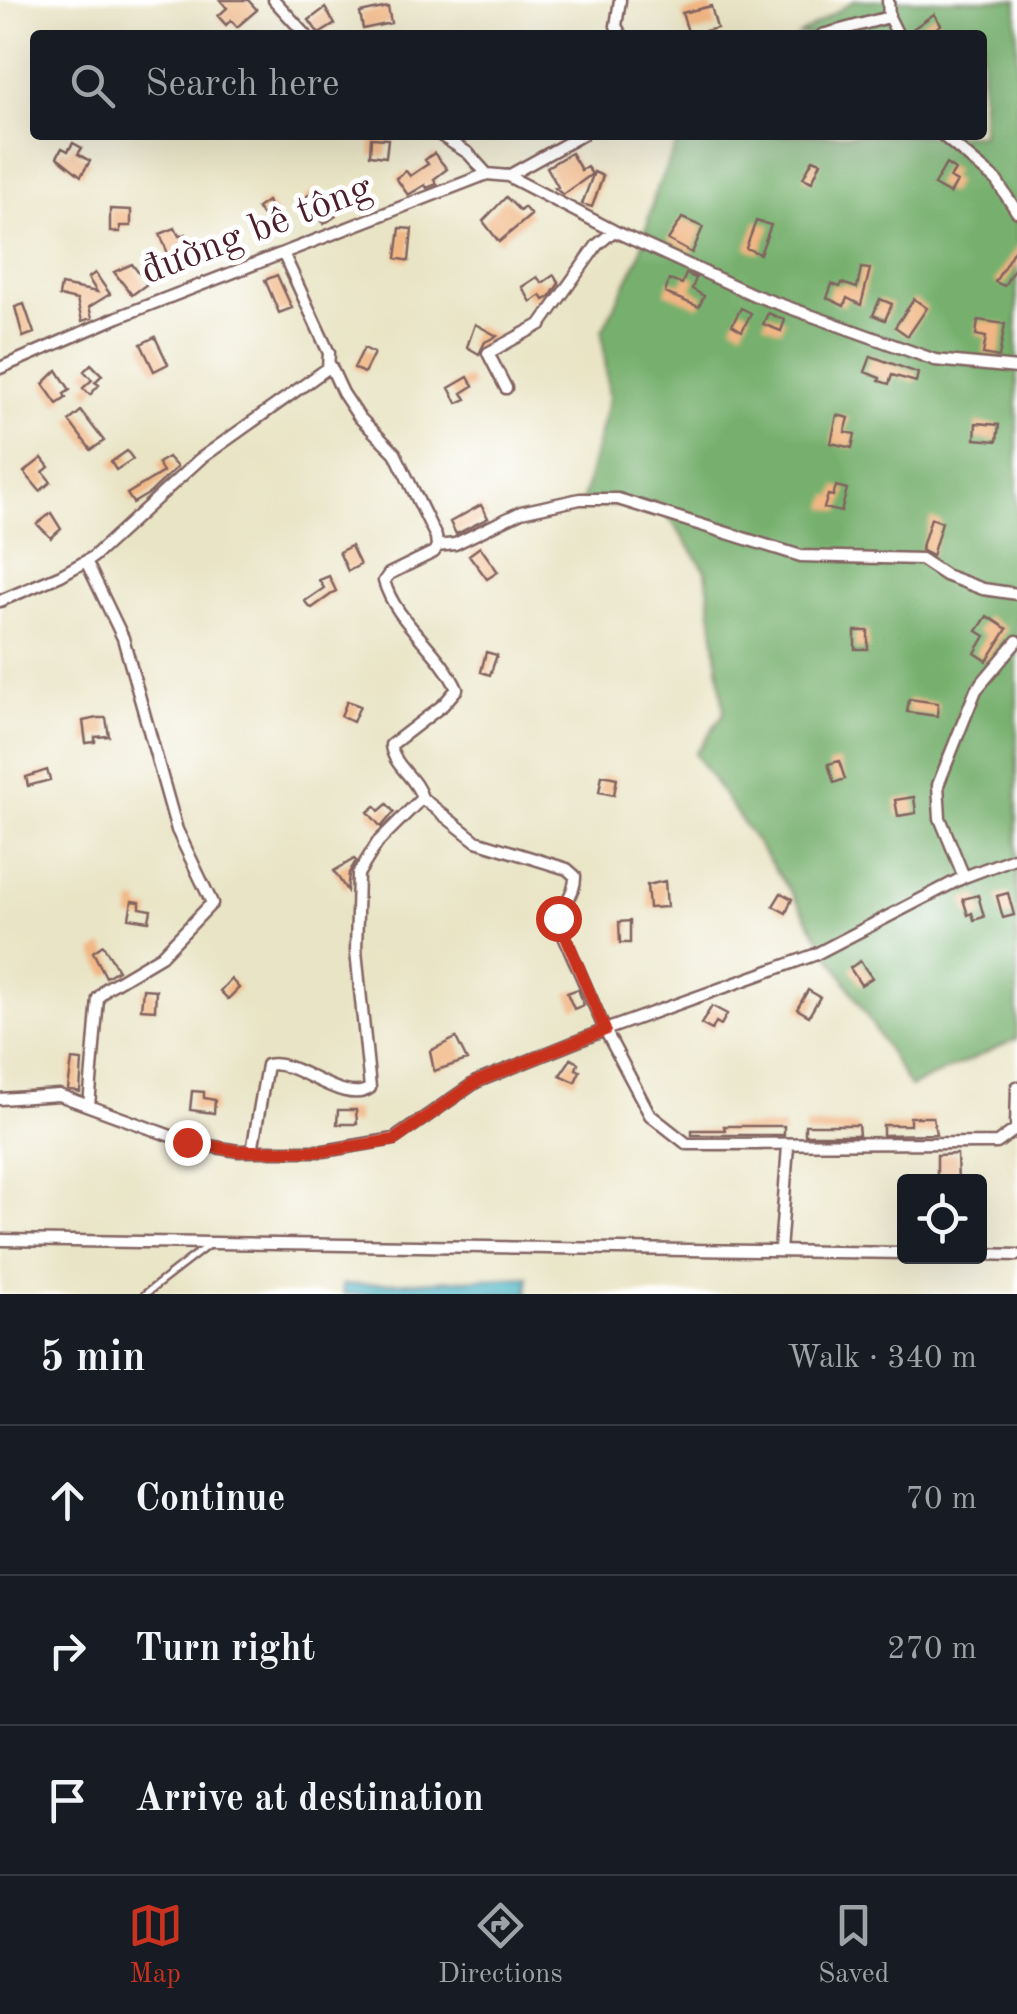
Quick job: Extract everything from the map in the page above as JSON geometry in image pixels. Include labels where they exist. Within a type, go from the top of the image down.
[{"type":"street","points":[[274,0],[301,30]]},
{"type":"street","points":[[618,30],[620,0]]},
{"type":"street","points":[[888,0],[889,17],[896,30]]},
{"type":"street","points":[[841,30],[889,17]]},
{"type":"street","points":[[447,140],[487,174]]},
{"type":"street","points":[[508,176],[573,140]]},
{"type":"street","points":[[948,140],[996,180],[1017,212]]},
{"type":"street","name":"đường bê tông","points":[[0,368],[283,252],[487,174],[508,176],[754,296],[934,360],[1017,368]]},
{"type":"street","points":[[506,388],[488,353],[541,324],[597,246],[614,231]]},
{"type":"street","points":[[283,252],[322,335],[346,400],[395,453],[438,546]]},
{"type":"street","points":[[0,601],[86,561],[200,459],[330,364]]},
{"type":"street","points":[[1017,594],[983,589],[945,575],[921,559],[801,556],[618,499],[580,499],[521,512],[455,544],[438,546],[434,552],[389,574],[384,581],[396,608],[456,689],[391,745],[394,758],[422,798],[476,840],[567,869],[575,876],[558,924],[605,1030],[650,1115],[687,1144],[998,1143],[1016,1129],[1017,1087]]},
{"type":"street","points":[[86,561],[123,638],[178,830],[212,903],[162,956],[107,988],[98,998],[89,1106]]},
{"type":"street","points":[[964,877],[940,818],[938,785],[976,690],[1017,641]]},
{"type":"street","points":[[252,1151],[267,1065],[278,1063],[317,1081],[356,1092],[370,1088],[356,951],[358,874],[378,842],[422,798]]},
{"type":"street","points":[[0,1099],[59,1095],[187,1142],[252,1151],[324,1151],[394,1140],[476,1082],[605,1030],[814,955],[964,877],[1017,857]]},
{"type":"street","points":[[780,1251],[788,1146]]},
{"type":"street","points":[[0,1240],[897,1253]]},
{"type":"street","points":[[987,1254],[1017,1255]]},
{"type":"lane","points":[[146,1294],[210,1244]]},
{"type":"green space","points":[[855,0],[1017,0],[1017,1039],[910,1087],[793,895],[695,754],[724,713],[706,571],[659,503],[581,507],[609,398],[602,331],[639,257],[656,190],[679,140],[987,140],[987,30],[807,30]]},
{"type":"water","points":[[528,1277],[527,1294],[344,1294],[342,1285]]},
{"type":"building","points":[[220,0],[248,0],[257,10],[237,27],[231,20],[226,25],[218,16],[227,8]]},
{"type":"building","points":[[711,6],[717,28],[687,30],[682,13]]},
{"type":"building","points":[[388,7],[391,23],[363,29],[360,13]]},
{"type":"building","points":[[325,8],[335,24],[316,30],[309,20]]},
{"type":"building","points":[[934,14],[941,25],[934,30],[914,28]]},
{"type":"building","points":[[371,140],[388,140],[386,157],[370,155]]},
{"type":"building","points":[[73,143],[82,148],[78,154],[90,161],[81,176],[57,157],[62,148],[68,151]]},
{"type":"building","points":[[434,153],[447,169],[434,179],[437,184],[427,188],[425,185],[408,195],[396,178],[406,171],[410,176],[428,164],[425,160]]},
{"type":"building","points":[[571,153],[581,170],[587,167],[592,174],[563,195],[555,188],[558,187],[547,167]]},
{"type":"building","points":[[813,159],[821,162],[812,182],[803,178]]},
{"type":"building","points":[[946,164],[955,170],[950,178],[957,182],[950,194],[934,185]]},
{"type":"building","points":[[594,172],[603,176],[592,207],[582,204]]},
{"type":"building","points":[[317,189],[336,216],[324,224],[318,216],[309,223],[301,210],[309,204],[304,198]]},
{"type":"building","points":[[506,197],[520,211],[524,207],[531,215],[499,242],[483,221]]},
{"type":"building","points":[[267,201],[278,217],[268,223],[257,208]]},
{"type":"building","points":[[110,209],[131,210],[131,226],[120,226],[120,232],[110,232]]},
{"type":"building","points":[[682,218],[703,227],[692,253],[668,240]]},
{"type":"building","points":[[756,221],[771,225],[760,254],[746,248]]},
{"type":"building","points":[[175,228],[179,236],[186,234],[190,243],[180,246],[185,259],[172,264],[160,234]]},
{"type":"building","points":[[400,228],[412,229],[409,261],[396,258]]},
{"type":"building","points":[[1017,245],[1017,264],[1004,286],[995,282]]},
{"type":"building","points":[[132,264],[147,284],[132,295],[114,272]]},
{"type":"building","points":[[861,268],[870,269],[861,305],[847,298],[844,306],[827,298],[832,284],[857,288]]},
{"type":"building","points":[[95,273],[110,294],[89,307],[92,318],[82,321],[77,300],[59,296],[61,285],[97,292],[88,278]]},
{"type":"building","points":[[686,274],[696,278],[692,289],[704,296],[699,307],[665,293],[669,280],[682,284]]},
{"type":"building","points":[[277,275],[292,308],[279,313],[265,280]]},
{"type":"building","points":[[554,275],[559,283],[550,297],[544,300],[541,295],[531,302],[522,287],[537,277],[542,283]]},
{"type":"building","points":[[880,299],[892,304],[885,320],[873,315]]},
{"type":"building","points":[[914,299],[927,308],[908,336],[895,327]]},
{"type":"building","points":[[24,304],[34,333],[23,337],[15,307]]},
{"type":"building","points":[[741,308],[751,313],[742,331],[732,325]]},
{"type":"building","points":[[768,313],[785,320],[781,331],[763,324]]},
{"type":"building","points":[[978,320],[1005,324],[999,357],[983,354],[986,337],[976,335]]},
{"type":"building","points":[[475,324],[497,336],[485,342],[479,354],[467,347]]},
{"type":"building","points":[[155,337],[168,364],[154,371],[141,344]]},
{"type":"building","points":[[364,348],[374,353],[364,373],[354,368]]},
{"type":"building","points":[[871,356],[918,373],[916,382],[892,375],[889,384],[879,381],[880,378],[865,372]]},
{"type":"building","points":[[91,364],[102,375],[90,395],[83,388],[92,380],[84,371]]},
{"type":"building","points":[[57,370],[70,390],[57,404],[43,384]]},
{"type":"building","points":[[468,377],[473,386],[462,393],[466,399],[457,403],[449,388]]},
{"type":"building","points":[[81,411],[104,441],[91,450],[69,421]]},
{"type":"building","points":[[837,415],[849,418],[845,432],[855,434],[852,448],[831,443]]},
{"type":"building","points":[[976,423],[999,425],[997,441],[975,439]]},
{"type":"building","points":[[127,451],[133,459],[116,470],[111,462]]},
{"type":"building","points":[[168,457],[177,467],[150,493],[133,503],[127,494],[163,472],[158,463]]},
{"type":"building","points":[[42,458],[49,467],[43,472],[51,482],[40,491],[24,472]]},
{"type":"building","points":[[836,486],[847,489],[841,512],[824,508]]},
{"type":"building","points":[[481,505],[488,518],[456,534],[450,522]]},
{"type":"building","points":[[51,513],[61,529],[51,538],[37,524]]},
{"type":"building","points":[[931,518],[942,522],[932,556],[921,550]]},
{"type":"building","points":[[351,546],[360,565],[348,571],[339,552]]},
{"type":"building","points":[[480,547],[498,572],[487,579],[469,555]]},
{"type":"building","points":[[329,576],[336,591],[312,608],[308,606],[305,601],[324,588],[319,580]]},
{"type":"building","points":[[987,616],[1007,629],[987,661],[975,653],[985,636],[977,631]]},
{"type":"building","points":[[855,631],[868,631],[868,649],[855,649]]},
{"type":"building","points":[[486,652],[497,655],[490,675],[481,672]]},
{"type":"building","points":[[909,699],[938,703],[937,716],[907,712]]},
{"type":"building","points":[[347,701],[360,706],[353,722],[341,716]]},
{"type":"building","points":[[106,718],[109,736],[95,737],[95,742],[86,743],[83,721]]},
{"type":"building","points":[[839,761],[845,779],[834,783],[828,764]]},
{"type":"building","points":[[47,770],[50,780],[28,786],[26,777]]},
{"type":"building","points":[[602,775],[617,778],[614,795],[599,792]]},
{"type":"building","points":[[914,797],[916,813],[898,816],[895,800]]},
{"type":"building","points":[[387,804],[394,812],[381,827],[368,812],[375,806],[379,811]]},
{"type":"building","points":[[356,861],[349,873],[347,891],[334,871]]},
{"type":"building","points":[[665,881],[667,907],[649,908],[647,885]]},
{"type":"building","points":[[781,893],[792,899],[786,913],[773,906]]},
{"type":"building","points":[[1008,893],[1014,915],[1003,918],[997,896]]},
{"type":"building","points":[[978,895],[984,917],[974,920],[963,899]]},
{"type":"building","points":[[132,901],[151,910],[149,921],[129,918]]},
{"type":"building","points":[[630,921],[630,943],[620,943],[619,922]]},
{"type":"building","points":[[103,945],[118,970],[106,977],[93,952]]},
{"type":"building","points":[[860,961],[872,978],[861,985],[850,968]]},
{"type":"building","points":[[231,979],[239,988],[228,999],[220,991]]},
{"type":"building","points":[[143,989],[156,990],[155,1010],[141,1009]]},
{"type":"building","points":[[578,989],[584,1005],[574,1009],[567,993]]},
{"type":"building","points":[[808,990],[820,997],[809,1016],[797,1009]]},
{"type":"building","points":[[712,1006],[727,1014],[721,1025],[716,1022],[712,1030],[701,1024]]},
{"type":"building","points":[[456,1038],[467,1060],[434,1071],[430,1051]]},
{"type":"building","points":[[571,1059],[578,1063],[576,1069],[580,1071],[575,1082],[560,1075]]},
{"type":"building","points":[[72,1060],[82,1061],[80,1092],[68,1089]]},
{"type":"building","points":[[192,1091],[204,1092],[204,1098],[215,1100],[214,1113],[190,1110]]},
{"type":"building","points":[[338,1110],[356,1110],[357,1124],[337,1124]]},
{"type":"building","points":[[910,1117],[933,1117],[936,1134],[883,1135],[883,1125],[910,1125]]},
{"type":"building","points":[[805,1125],[858,1125],[859,1135],[805,1135]]},
{"type":"building","points":[[724,1126],[784,1126],[784,1135],[692,1135],[692,1130],[725,1130]]},
{"type":"building","points":[[957,1154],[958,1174],[937,1174],[937,1155]]},
{"type":"route","points":[[187,1142],[238,1151],[324,1151],[394,1140],[476,1082],[605,1030],[558,918]]}]
